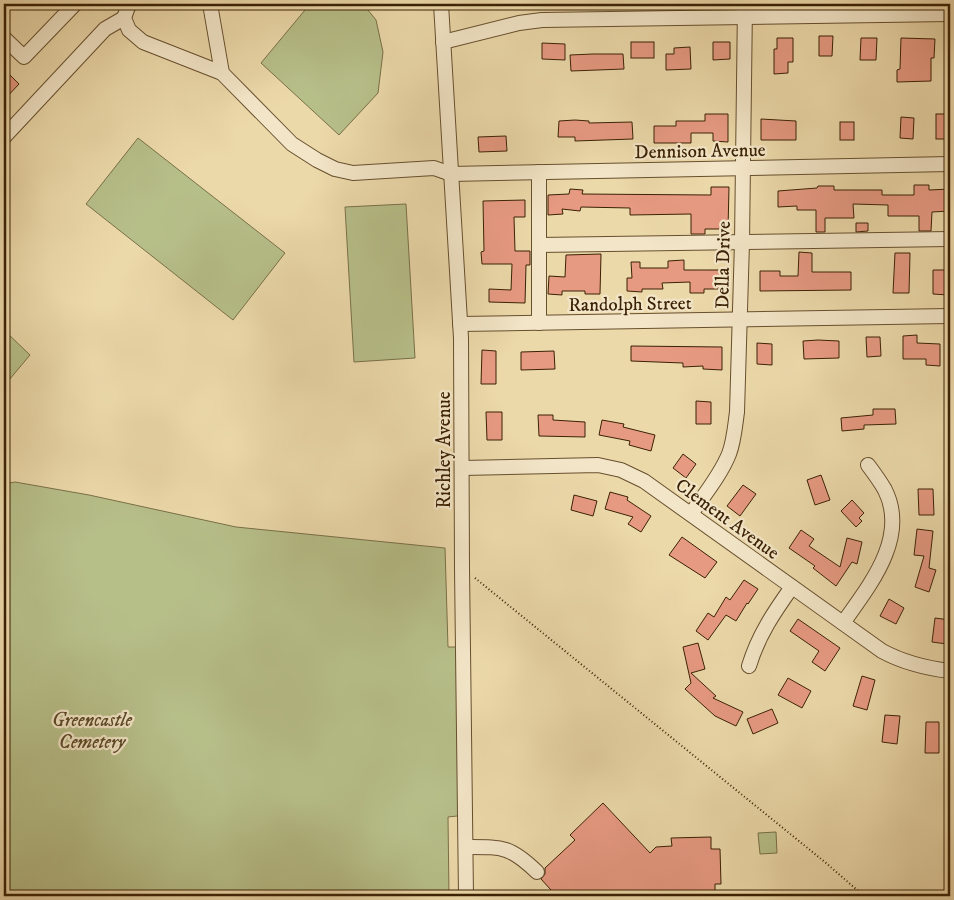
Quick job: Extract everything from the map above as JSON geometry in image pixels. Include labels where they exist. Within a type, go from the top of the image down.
[{"type":"street","points":[[4,38],[24,57],[75,4]]},
{"type":"street","points":[[129,4],[124,18],[128,30],[143,42],[222,73]]},
{"type":"street","points":[[210,4],[222,73]]},
{"type":"street","name":"Richley Avenue","points":[[440,4],[460,324],[466,896]]},
{"type":"street","name":"Della Drive","points":[[691,514],[721,470],[729,454],[734,438],[737,412],[742,242],[745,4]]},
{"type":"street","points":[[443,42],[536,20],[950,14]]},
{"type":"street","points":[[4,137],[105,29],[124,18]]},
{"type":"street","name":"Dennison Avenue","points":[[222,73],[292,144],[329,166],[353,173],[434,168],[451,174],[950,164]]},
{"type":"street","points":[[539,172],[539,323]]},
{"type":"street","points":[[539,245],[950,239]]},
{"type":"street","name":"Randolph Street","points":[[460,324],[950,316]]},
{"type":"street","name":"Clement Avenue","points":[[462,468],[587,465],[620,470],[644,481],[843,623],[897,659],[921,667],[950,671]]},
{"type":"street","points":[[843,623],[878,572],[886,553],[890,536],[892,519],[889,502],[885,491],[868,465]]},
{"type":"street","points":[[749,666],[754,649],[772,615],[792,587]]},
{"type":"street","points":[[466,846],[501,847],[521,857],[537,872]]},
{"type":"path","points":[[462,568],[864,896]]},
{"type":"green space","points":[[310,4],[363,4],[376,20],[383,52],[378,93],[339,135],[261,63]]},
{"type":"green space","points":[[138,138],[285,253],[233,320],[86,204]]},
{"type":"green space","points":[[406,204],[415,358],[354,362],[345,207]]},
{"type":"green space","points":[[4,330],[30,355],[4,386]]},
{"type":"green space","name":"Greencastle Cemetery","points":[[15,482],[89,495],[236,527],[445,548],[448,647],[462,647],[466,815],[448,817],[449,896],[4,896],[4,484]]},
{"type":"green space","points":[[776,832],[777,853],[760,854],[758,833]]},
{"type":"building","points":[[819,36],[833,36],[832,56],[819,56]]},
{"type":"building","points":[[777,38],[793,38],[793,62],[788,62],[788,73],[774,74],[774,49],[777,49]]},
{"type":"building","points":[[861,38],[877,38],[876,60],[860,60]]},
{"type":"building","points":[[901,38],[935,39],[934,58],[931,58],[931,81],[897,82],[897,70],[900,69]]},
{"type":"building","points":[[631,42],[654,42],[654,58],[631,58]]},
{"type":"building","points":[[713,42],[730,42],[730,59],[713,60]]},
{"type":"building","points":[[542,43],[565,44],[565,60],[542,59]]},
{"type":"building","points":[[690,47],[691,69],[666,70],[666,54],[674,54],[674,48]]},
{"type":"building","points":[[623,54],[624,69],[571,71],[570,55]]},
{"type":"building","points":[[4,69],[19,84],[4,100]]},
{"type":"building","points":[[705,114],[728,114],[728,142],[713,141],[713,133],[691,133],[691,143],[654,143],[654,126],[676,126],[676,121],[705,121]]},
{"type":"building","points":[[936,114],[949,114],[949,139],[936,139]]},
{"type":"building","points":[[901,117],[914,118],[913,139],[900,138]]},
{"type":"building","points":[[761,119],[796,121],[796,140],[761,140]]},
{"type":"building","points":[[559,121],[589,121],[589,123],[632,122],[633,139],[575,141],[575,137],[558,137]]},
{"type":"building","points":[[840,122],[854,122],[854,140],[840,140]]},
{"type":"building","points":[[506,136],[507,151],[479,152],[478,137]]},
{"type":"building","points":[[914,185],[929,185],[929,190],[950,189],[950,211],[932,212],[931,231],[919,231],[919,216],[888,216],[888,205],[853,204],[854,218],[825,218],[825,232],[816,232],[816,210],[797,210],[797,206],[778,207],[778,191],[834,186],[834,190],[882,190],[882,195],[914,195]]},
{"type":"building","points":[[711,187],[729,187],[728,229],[705,229],[705,234],[691,234],[691,214],[630,215],[630,208],[581,207],[580,211],[562,209],[563,214],[548,215],[548,195],[569,194],[570,189],[583,190],[582,194],[711,195]]},
{"type":"building","points":[[525,200],[525,217],[514,217],[515,251],[530,251],[530,265],[526,265],[525,303],[489,302],[489,289],[511,290],[512,264],[482,264],[481,252],[484,251],[483,201]]},
{"type":"building","points":[[856,223],[868,223],[868,231],[856,232]]},
{"type":"building","points":[[799,252],[812,253],[812,272],[851,272],[851,290],[760,291],[760,271],[780,271],[780,276],[798,276]]},
{"type":"building","points":[[895,253],[910,253],[909,293],[893,293]]},
{"type":"building","points":[[601,254],[600,294],[585,294],[585,291],[562,291],[562,295],[548,294],[549,276],[565,277],[566,255]]},
{"type":"building","points":[[684,260],[684,270],[725,270],[725,289],[704,289],[704,293],[690,293],[690,282],[662,283],[663,289],[642,289],[642,292],[627,291],[627,278],[632,278],[631,262],[640,262],[640,268],[668,268],[668,261]]},
{"type":"building","points":[[933,270],[949,270],[948,295],[933,294]]},
{"type":"building","points":[[917,335],[917,343],[940,344],[940,366],[926,365],[926,359],[903,359],[903,336]]},
{"type":"building","points":[[866,337],[880,337],[881,356],[867,357]]},
{"type":"building","points":[[803,341],[839,341],[839,358],[804,359]]},
{"type":"building","points":[[757,343],[772,344],[772,365],[757,364]]},
{"type":"building","points":[[631,346],[722,347],[722,370],[703,369],[703,366],[683,367],[683,363],[631,361]]},
{"type":"building","points":[[482,350],[496,351],[496,384],[481,384]]},
{"type":"building","points":[[554,351],[555,369],[521,370],[521,352]]},
{"type":"building","points":[[696,401],[711,402],[711,424],[696,424]]},
{"type":"building","points":[[873,409],[895,409],[896,424],[864,425],[864,429],[842,431],[841,418],[873,415]]},
{"type":"building","points":[[486,412],[502,412],[502,440],[487,440]]},
{"type":"building","points":[[538,415],[553,415],[553,420],[585,422],[585,437],[539,436]]},
{"type":"building","points":[[602,420],[624,424],[623,427],[655,435],[651,451],[629,445],[630,441],[599,435]]},
{"type":"building","points":[[683,454],[696,464],[686,478],[673,468]]},
{"type":"building","points":[[821,475],[830,500],[815,505],[807,480]]},
{"type":"building","points":[[743,485],[756,494],[740,516],[727,506]]},
{"type":"building","points":[[918,489],[933,489],[934,515],[919,515]]},
{"type":"building","points":[[610,492],[628,497],[627,500],[651,516],[641,532],[628,524],[633,517],[605,509]]},
{"type":"building","points":[[574,495],[597,501],[593,516],[571,510]]},
{"type":"building","points":[[852,500],[864,513],[859,518],[862,521],[856,527],[841,511]]},
{"type":"building","points":[[917,529],[933,531],[929,568],[936,570],[929,592],[915,587],[924,556],[914,555]]},
{"type":"building","points":[[801,530],[814,539],[809,546],[840,567],[847,538],[862,542],[857,564],[852,562],[836,586],[813,568],[815,566],[789,548]]},
{"type":"building","points":[[682,537],[717,562],[705,578],[669,555]]},
{"type":"building","points":[[744,580],[758,589],[736,621],[726,615],[708,640],[696,631],[708,613],[714,617],[726,597],[730,600]]},
{"type":"building","points":[[889,599],[904,608],[896,624],[880,616]]},
{"type":"building","points":[[935,618],[950,620],[947,644],[932,642]]},
{"type":"building","points":[[798,619],[840,648],[825,671],[812,662],[819,651],[790,631]]},
{"type":"building","points":[[698,643],[705,669],[691,673],[716,696],[713,698],[743,712],[736,726],[715,716],[685,689],[691,683],[683,647]]},
{"type":"building","points":[[862,676],[875,680],[867,710],[853,706]]},
{"type":"building","points":[[788,678],[811,691],[802,708],[778,695]]},
{"type":"building","points":[[772,709],[778,723],[753,734],[747,719]]},
{"type":"building","points":[[885,715],[900,716],[897,744],[882,742]]},
{"type":"building","points":[[926,722],[939,722],[939,753],[925,753]]},
{"type":"building","points":[[603,803],[650,853],[656,847],[672,846],[671,838],[711,837],[711,849],[720,849],[721,884],[715,884],[715,895],[545,896],[551,890],[541,879],[545,874],[545,868],[575,840],[570,835]]}]
